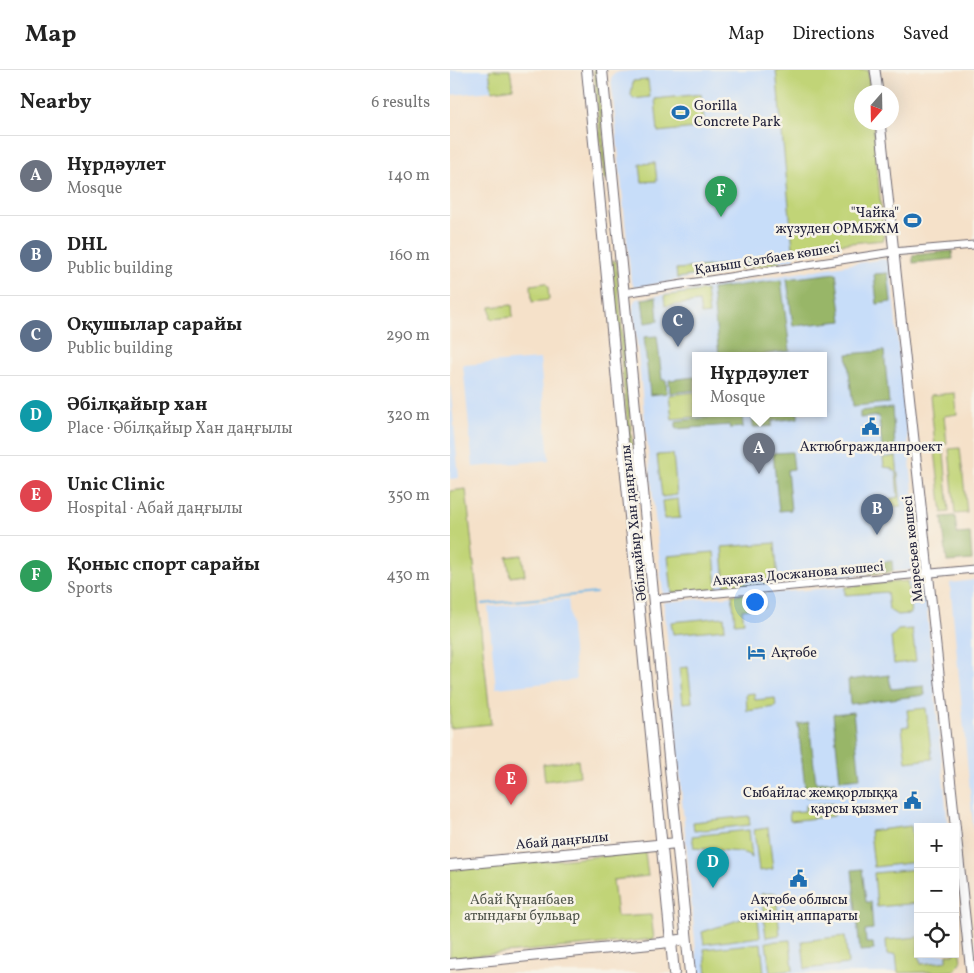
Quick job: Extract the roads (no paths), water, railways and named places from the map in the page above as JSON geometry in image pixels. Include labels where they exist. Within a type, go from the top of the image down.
[{"type":"main road","name":"Әбілқайыр Хан даңғылы","points":[[587,70],[674,973]]},
{"type":"main road","name":"Әбілқайыр Хан даңғылы","points":[[602,70],[690,973]]},
{"type":"main road","points":[[598,191],[614,189]]},
{"type":"main road","points":[[625,464],[641,462]]},
{"type":"main road","points":[[648,712],[665,711]]},
{"type":"main road","points":[[656,800],[673,798]]},
{"type":"main road","name":"Абай даңғылы","points":[[450,865],[677,843]]},
{"type":"main road","points":[[450,964],[686,940]]},
{"type":"street","points":[[875,70],[877,85]]},
{"type":"street","name":"Маресьев көшесі","points":[[881,130],[971,973]]},
{"type":"street","name":"Қаныш Сәтбаев көшесі","points":[[624,293],[893,252],[974,245]]},
{"type":"street","name":"Аққағаз Досжанова көшесі","points":[[654,599],[974,569]]},
{"type":"waterway","points":[[482,604],[596,593]]},
{"type":"place","name":"Gorilla Concrete Park","points":[[680,113]]},
{"type":"place","name":"Қоныс спорт сарайы","points":[[721,217]]},
{"type":"place","name":"\"Чайка\" жүзуден ОРМБЖМ","points":[[913,220]]},
{"type":"place","name":"Оқушылар сарайы","points":[[678,347]]},
{"type":"place","name":"Актюбгражданпроект","points":[[871,426]]},
{"type":"place","name":"Нұрдәулет","points":[[759,474]]},
{"type":"place","name":"DHL","points":[[877,535]]},
{"type":"place","name":"Ақтөбе","points":[[757,652]]},
{"type":"place","name":"Сыбайлас жемқорлыққа қарсы қызмет","points":[[912,800]]},
{"type":"place","name":"Unic Clinic","points":[[511,805]]},
{"type":"place","name":"Ақтөбе облысы әкімінің аппараты","points":[[799,879]]},
{"type":"place","name":"Әбілқайыр хан","points":[[713,888]]},
{"type":"park label","name":"Абай Құнанбаев атындағы бульвар","points":[[522,908]]}]
